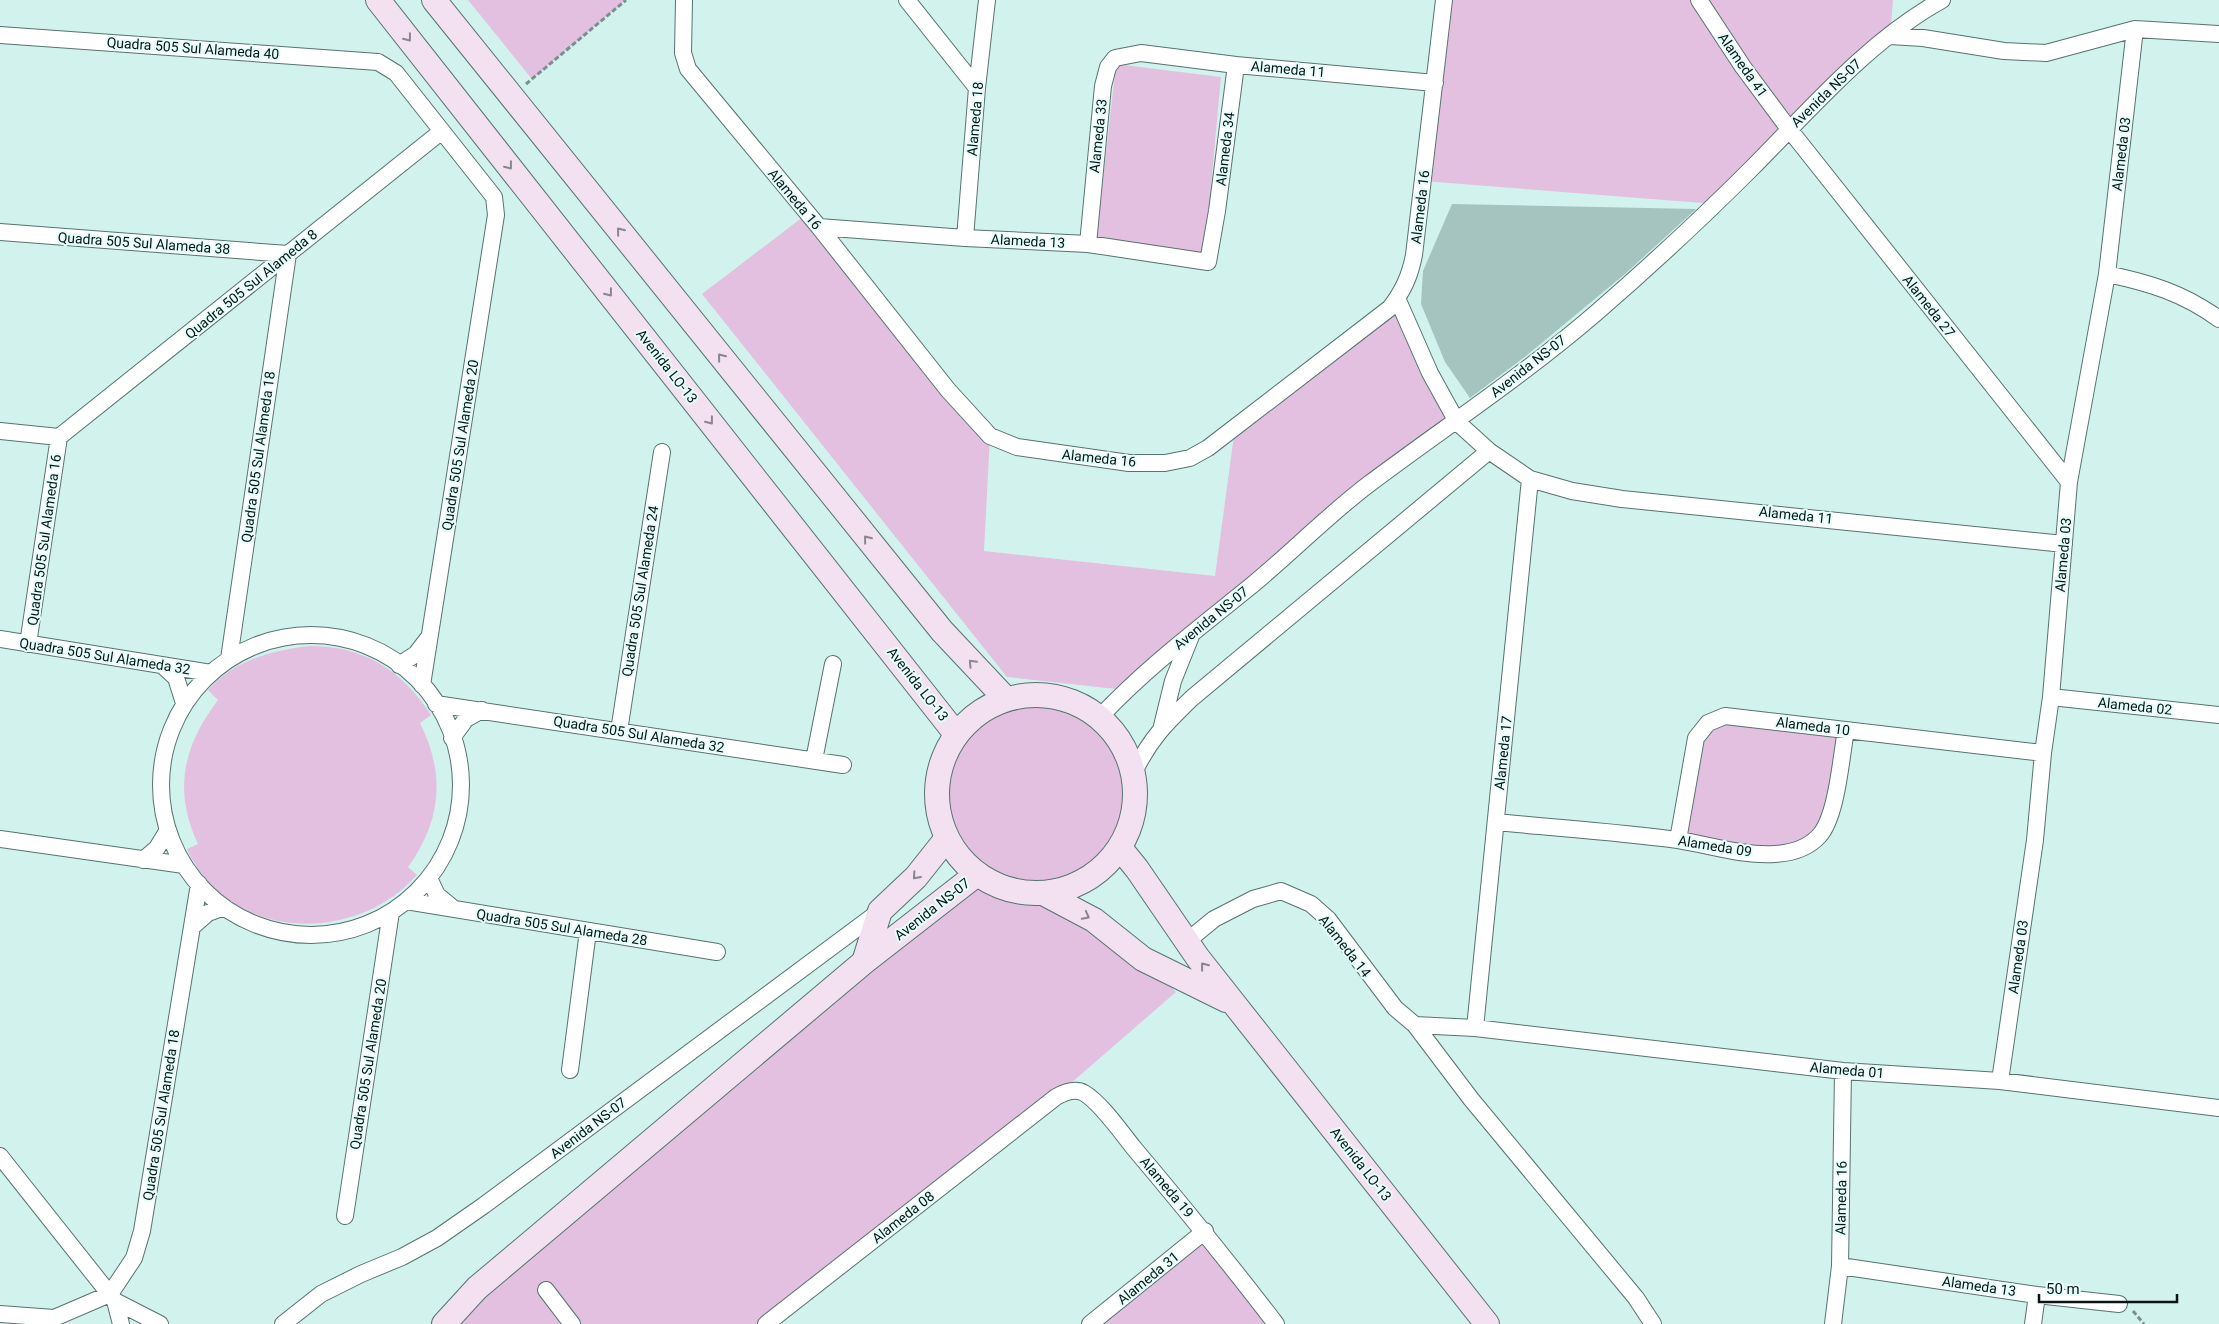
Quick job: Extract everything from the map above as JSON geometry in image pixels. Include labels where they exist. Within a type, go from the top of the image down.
[{"type":"street","name":"Avenida LO-13","points":[[378,0],[956,734]]},
{"type":"street","points":[[434,0],[942,631],[1005,698]]},
{"type":"street","name":"Alameda 16","points":[[684,0],[683,53],[688,69],[819,226],[948,390],[990,436],[1007,445],[1017,447],[1129,463],[1165,463],[1182,460],[1190,458],[1208,448],[1374,321],[1390,308],[1404,289],[1411,272],[1414,255],[1444,0]]},
{"type":"street","points":[[907,0],[977,88]]},
{"type":"street","name":"Alameda 18","points":[[965,238],[977,88],[987,0]]},
{"type":"street","name":"Alameda 41","points":[[1699,0],[1743,67],[1789,129]]},
{"type":"street","name":"Avenida NS-07","points":[[1100,717],[1125,690],[1258,580],[1368,485],[1457,422],[1593,316],[1678,240],[1859,61],[1928,8],[1942,0]]},
{"type":"street","points":[[1890,36],[1923,38],[2004,51],[2046,53],[2135,29],[2219,34]]},
{"type":"street","name":"Alameda 03","points":[[2000,1081],[2035,840],[2043,753],[2051,697],[2070,482],[2107,274],[2135,29]]},
{"type":"street","name":"Quadra 505 Sul Alameda 40","points":[[0,35],[371,61],[385,65],[396,73],[442,132]]},
{"type":"street","name":"Alameda 11","points":[[1141,53],[1236,65],[1435,83]]},
{"type":"street","name":"Alameda 33","points":[[1088,244],[1106,76],[1111,62],[1115,58],[1141,53]]},
{"type":"street","name":"Alameda 34","points":[[1213,234],[1236,65]]},
{"type":"street","name":"Alameda 27","points":[[1789,129],[2070,482]]},
{"type":"street","name":"Quadra 505 Sul Alameda 20","points":[[422,685],[496,205],[494,197],[442,132]]},
{"type":"street","name":"Quadra 505 Sul Alameda 8","points":[[59,437],[442,132]]},
{"type":"street","name":"Alameda 13","points":[[819,226],[965,238],[1088,244],[1208,262],[1213,234]]},
{"type":"street","name":"Quadra 505 Sul Alameda 38","points":[[0,232],[288,254]]},
{"type":"street","name":"Quadra 505 Sul Alameda 18","points":[[229,659],[288,254]]},
{"type":"street","points":[[2107,274],[2156,285],[2177,294],[2219,319]]},
{"type":"street","name":"Alameda 11","points":[[1397,298],[1430,373],[1457,422],[1489,451],[1530,478],[1572,491],[1622,499],[2064,544]]},
{"type":"street","points":[[0,431],[59,437]]},
{"type":"street","name":"Quadra 505 Sul Alameda 16","points":[[28,644],[59,437]]},
{"type":"street","points":[[1134,772],[1145,749],[1162,726],[1192,698],[1489,451]]},
{"type":"street","name":"Quadra 505 Sul Alameda 24","points":[[619,731],[662,452]]},
{"type":"street","name":"Alameda 17","points":[[1475,1028],[1530,478]]},
{"type":"street","points":[[234,618],[241,635],[255,645]]},
{"type":"street","points":[[1162,726],[1173,681],[1192,634]]},
{"type":"street","points":[[399,665],[422,648],[430,635]]},
{"type":"street","points":[[292,636],[330,636],[366,646],[399,665],[422,685],[436,704],[452,738],[458,760],[460,782],[458,812],[448,846],[428,878],[406,901],[391,912],[365,925],[329,934],[292,934],[257,924],[224,907],[199,884],[184,865],[168,830],[161,795],[162,764],[169,735],[184,703],[211,673],[229,659],[255,645],[292,636]]},
{"type":"street","name":"Quadra 505 Sul Alameda 32","points":[[0,639],[211,673]]},
{"type":"street","points":[[814,760],[833,664]]},
{"type":"street","points":[[162,665],[176,678],[184,703]]},
{"type":"street","points":[[1038,694],[1071,700],[1100,717],[1115,733],[1123,745],[1134,772],[1136,794],[1133,817],[1120,848],[1100,871],[1083,882],[1064,890],[1043,893],[1020,892],[997,885],[977,874],[960,858],[947,838],[938,812],[937,785],[943,758],[956,734],[975,715],[986,707],[1005,698],[1038,694]]},
{"type":"street","name":"Alameda 02","points":[[2051,697],[2219,715]]},
{"type":"street","name":"Quadra 505 Sul Alameda 32","points":[[436,704],[843,765]]},
{"type":"street","points":[[452,738],[466,719],[482,710]]},
{"type":"street","name":"Alameda 10","points":[[1678,840],[1696,738],[1716,718],[1725,716],[1740,717],[2043,753]]},
{"type":"street","name":"Alameda 09","points":[[1496,822],[1678,840],[1736,851],[1772,854],[1790,852],[1803,848],[1818,837],[1826,828],[1831,814],[1846,730]]},
{"type":"street","points":[[143,860],[157,848],[168,830]]},
{"type":"street","name":"Avenida NS-07","points":[[283,1324],[322,1294],[361,1274],[402,1257],[436,1238],[468,1216],[880,911],[916,877],[947,838]]},
{"type":"street","points":[[0,839],[184,865]]},
{"type":"street","name":"Avenida LO-13","points":[[1120,848],[1137,869],[1186,942],[1487,1324]]},
{"type":"street","name":"Avenida NS-07","points":[[444,1324],[477,1288],[864,962],[977,874]]},
{"type":"street","points":[[428,878],[438,895],[454,909]]},
{"type":"street","name":"Quadra 505 Sul Alameda 18","points":[[112,1298],[134,1258],[140,1241],[199,884]]},
{"type":"street","name":"Alameda 14","points":[[1186,942],[1214,919],[1253,899],[1281,891],[1311,904],[1328,920],[1395,1008],[1415,1025],[1471,1099],[1636,1298],[1653,1324]]},
{"type":"street","name":"Avenida LO-13","points":[[1043,893],[1094,920],[1143,959],[1234,1004]]},
{"type":"street","name":"Quadra 505 Sul Alameda 28","points":[[406,901],[717,952]]},
{"type":"street","points":[[192,927],[208,913],[224,907]]},
{"type":"street","name":"Avenida NS-07","points":[[864,962],[880,911]]},
{"type":"street","name":"Quadra 505 Sul Alameda 20","points":[[345,1216],[391,912]]},
{"type":"street","points":[[365,925],[378,943],[383,962]]},
{"type":"street","points":[[570,1070],[588,931]]},
{"type":"street","name":"Alameda 01","points":[[1415,1025],[1475,1028],[1843,1071],[2000,1081],[2219,1108]]},
{"type":"street","name":"Alameda 16","points":[[1832,1324],[1840,1266],[1843,1071]]},
{"type":"street","name":"Alameda 19","points":[[1040,1110],[1063,1093],[1072,1090],[1083,1092],[1098,1106],[1205,1231],[1276,1324]]},
{"type":"street","name":"Alameda 08","points":[[766,1324],[1040,1110]]},
{"type":"street","points":[[0,1156],[112,1298],[121,1324]]},
{"type":"street","name":"Alameda 31","points":[[1090,1324],[1205,1231]]},
{"type":"street","name":"Alameda 13","points":[[1840,1266],[2119,1304]]},
{"type":"street","points":[[546,1290],[572,1324]]},
{"type":"street","points":[[2033,1324],[2037,1294]]},
{"type":"street","points":[[0,1314],[54,1318],[112,1298],[160,1324]]},
{"type":"path","points":[[512,96],[626,0]]},
{"type":"shaded area","points":[[468,0],[626,0],[532,79]]},
{"type":"shaded area","points":[[1444,0],[1893,0],[1890,36],[1715,204],[1423,181]]},
{"type":"shaded area","points":[[1116,64],[1221,77],[1204,262],[1096,241]]},
{"type":"shaded area","points":[[808,213],[990,436],[984,551],[1215,576],[1235,428],[1397,298],[1457,422],[1125,690],[1007,677],[702,294]]},
{"type":"shaded area","points":[[311,646],[330,647],[365,656],[395,674],[420,699],[431,715],[420,723],[434,761],[436,797],[433,815],[427,832],[419,850],[408,867],[417,875],[391,898],[360,914],[327,922],[294,923],[261,916],[231,902],[206,879],[187,849],[198,844],[190,824],[184,787],[190,752],[197,734],[218,700],[208,690],[230,671],[255,658],[282,650]]},
{"type":"shaded area","points":[[1038,694],[1071,700],[1100,717],[1126,751],[1134,779],[1133,817],[1120,848],[1083,882],[1044,893],[1143,959],[1176,992],[1040,1110],[769,1324],[431,1324],[473,1283],[977,873],[953,848],[941,822],[939,793],[940,776],[944,761],[956,736],[976,715],[1004,699]]},
{"type":"shaded area","points":[[1716,718],[1846,730],[1831,814],[1790,852],[1678,840],[1696,738]]},
{"type":"shaded area","points":[[1205,1231],[1276,1324],[1090,1324]]},
{"type":"building","points":[[1452,204],[1696,209],[1625,274],[1526,356],[1470,398],[1445,362],[1421,304],[1423,271]]}]
